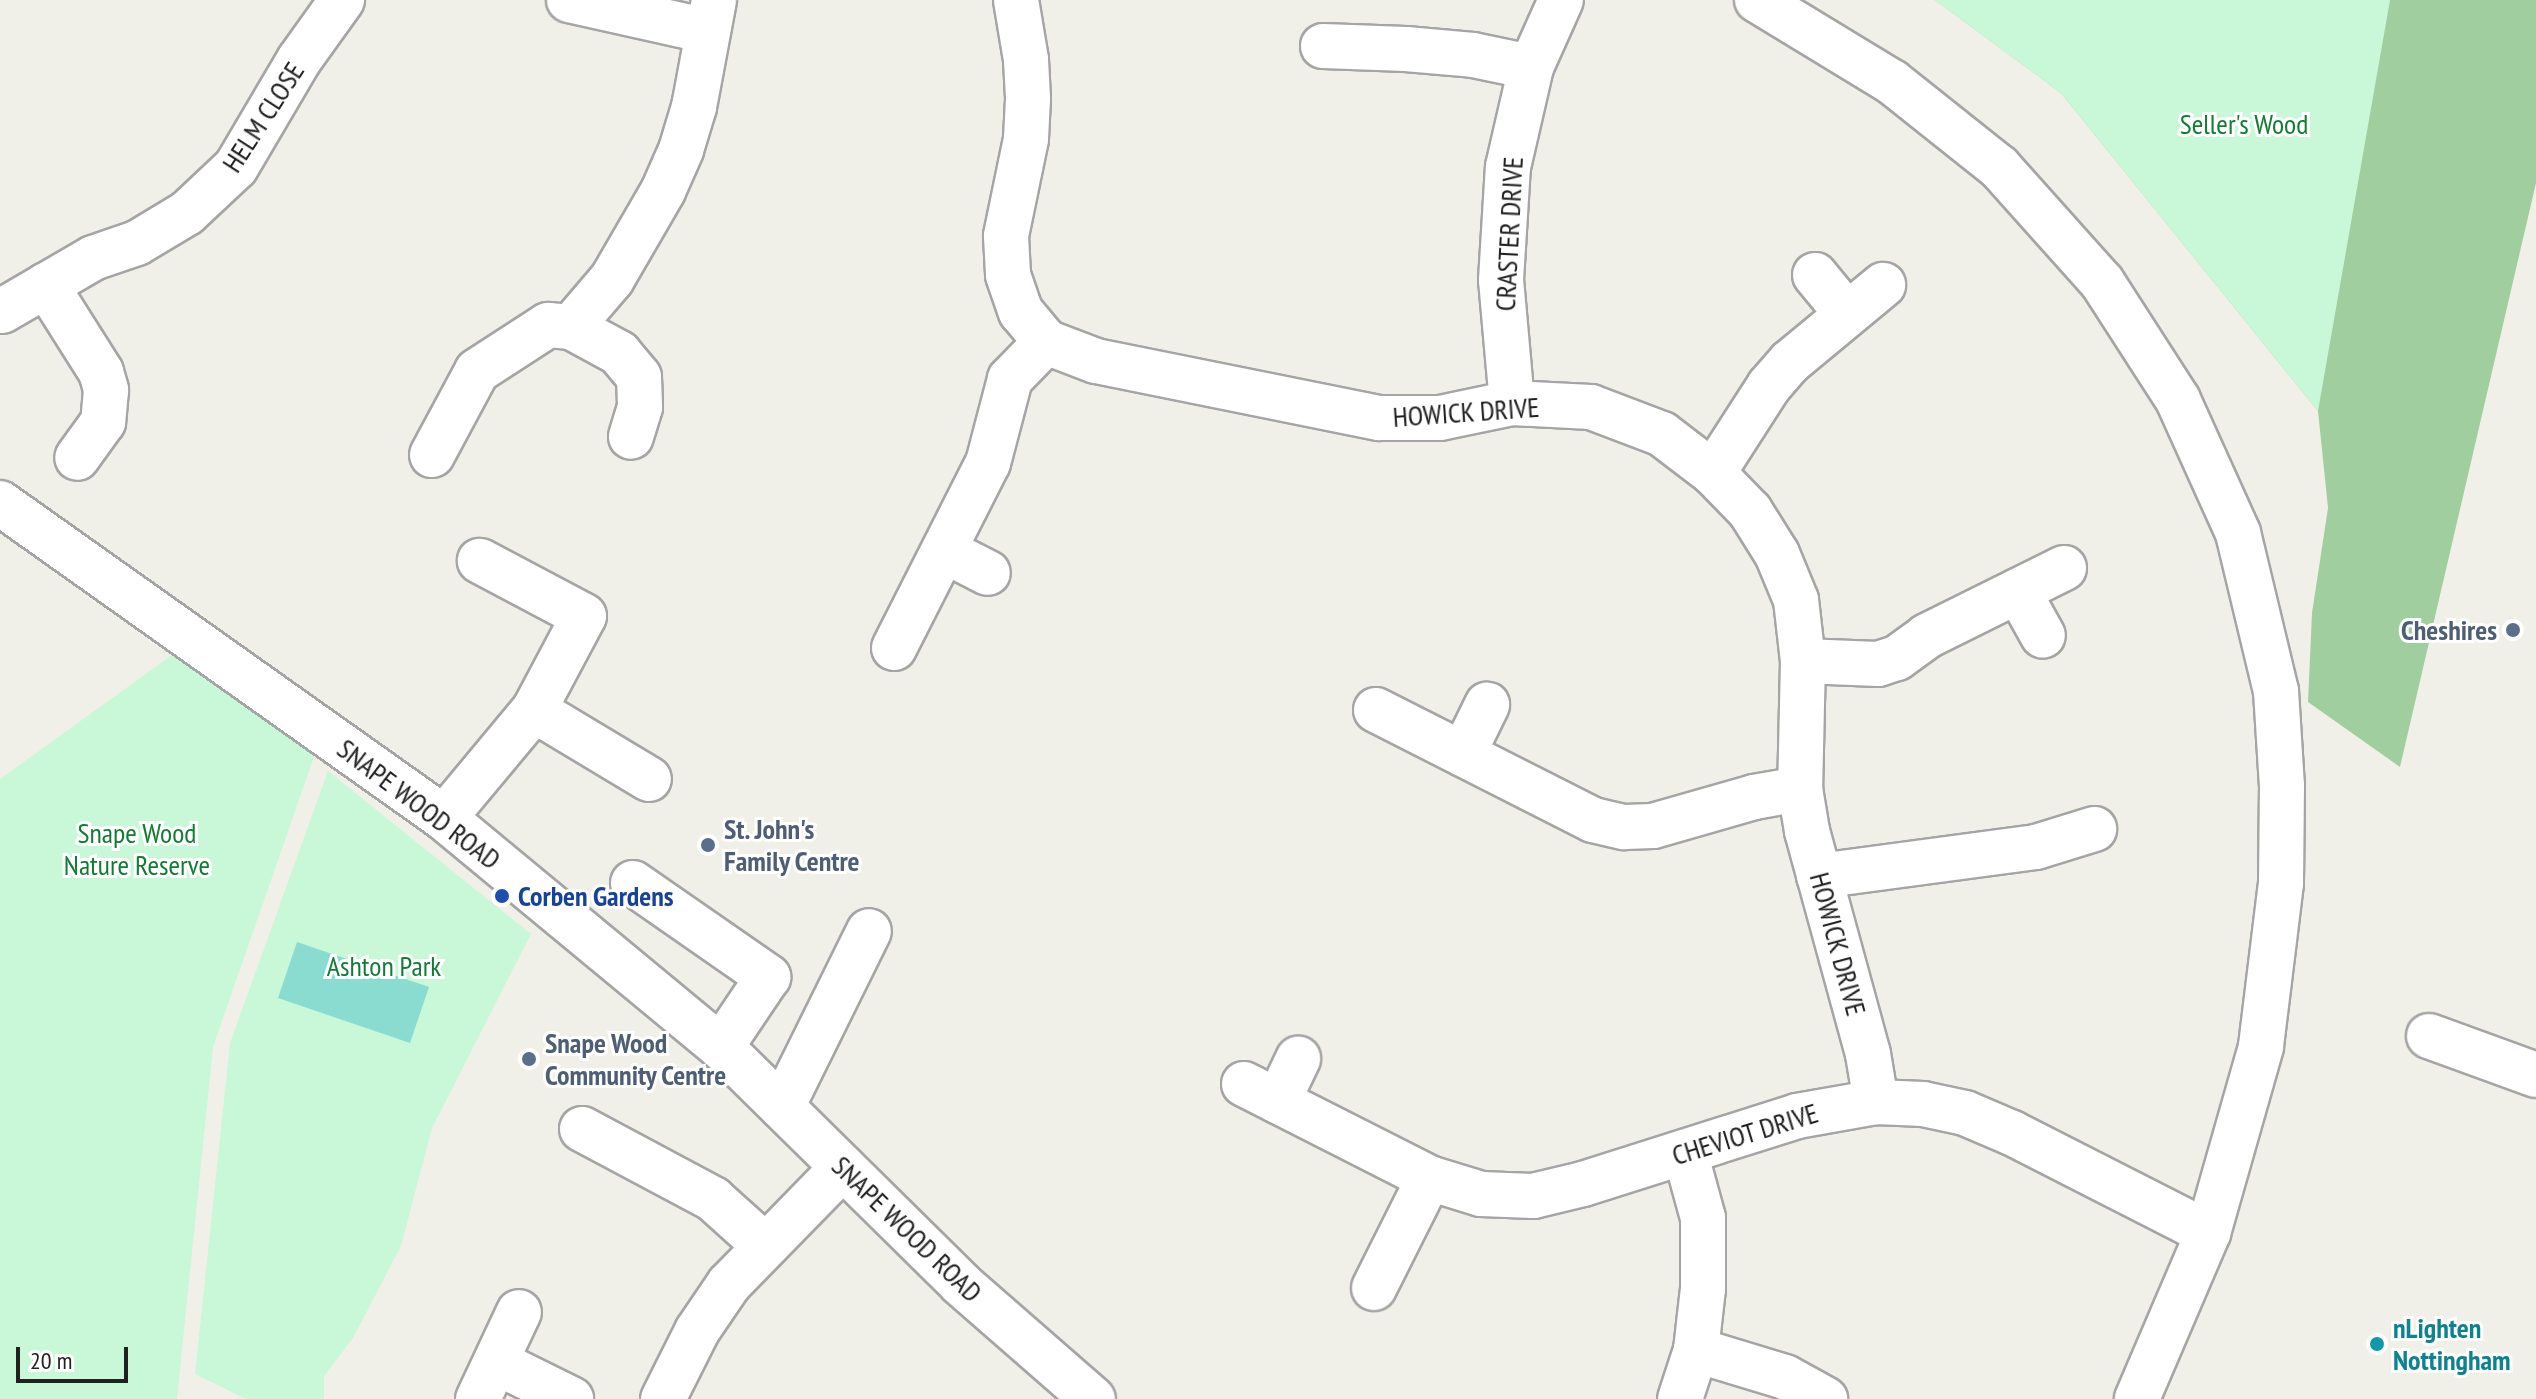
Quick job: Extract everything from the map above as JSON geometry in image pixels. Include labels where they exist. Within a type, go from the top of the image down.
[{"type":"street","name":"HELM CLOSE","points":[[2,311],[93,258],[137,243],[197,204],[236,167],[299,60],[342,0]]},
{"type":"street","points":[[569,0],[711,16],[694,107],[681,150],[663,191],[612,279],[571,327]]},
{"type":"street","name":"HOWICK DRIVE","points":[[1016,0],[1026,60],[1028,99],[1026,139],[1006,236],[1008,275],[1021,312],[1046,342],[1096,361],[1379,418],[1440,418],[1512,403],[1591,407],[1662,434],[1713,473],[1750,511],[1777,554],[1796,600],[1803,661],[1800,789],[1819,876],[1868,1054],[1876,1102]]},
{"type":"street","name":"CRASTER DRIVE","points":[[1512,403],[1501,280],[1508,167],[1531,67],[1561,0]]},
{"type":"street","points":[[1757,0],[1892,82],[2009,179],[2102,282],[2178,400],[2238,533],[2276,691],[2282,786],[2281,883],[2261,1047],[2208,1233],[2137,1399]]},
{"type":"street","points":[[1323,46],[1446,53],[1531,67]]},
{"type":"street","points":[[1815,275],[1847,314]]},
{"type":"street","points":[[46,285],[101,372],[106,390],[103,422],[77,458]]},
{"type":"street","points":[[1713,473],[1769,386],[1790,362],[1883,285]]},
{"type":"street","points":[[432,455],[477,371],[548,325],[571,327],[619,353],[639,377],[640,407],[631,437]]},
{"type":"street","points":[[894,648],[988,463],[1010,379],[1046,342]]},
{"type":"street","name":"SNAPE WOOD ROAD","points":[[0,503],[444,818],[721,1047],[961,1284],[1093,1399]]},
{"type":"street","points":[[945,551],[988,573]]},
{"type":"street","points":[[444,818],[534,710],[584,616],[480,561]]},
{"type":"street","points":[[1803,661],[1878,664],[1897,658],[1927,636],[2064,568]]},
{"type":"street","points":[[2018,591],[2043,636]]},
{"type":"street","points":[[1463,754],[1487,705]]},
{"type":"street","points":[[534,710],[649,779]]},
{"type":"street","points":[[1376,710],[1593,820],[1624,827],[1653,826],[1754,797],[1800,789]]},
{"type":"street","points":[[1819,876],[2036,847],[2094,829]]},
{"type":"street","points":[[633,883],[768,977],[721,1047]]},
{"type":"street","points":[[782,1107],[869,931]]},
{"type":"street","points":[[2429,1036],[2536,1075]]},
{"type":"street","name":"CHEVIOT DRIVE","points":[[1298,1059],[1261,1093],[1429,1178],[1481,1194],[1533,1196],[1797,1116],[1876,1102],[1923,1104],[1965,1113],[2012,1133],[2208,1233]]},
{"type":"street","points":[[582,1129],[713,1199],[764,1245]]},
{"type":"street","points":[[1680,1399],[1696,1350],[1703,1289],[1703,1218],[1685,1152]]},
{"type":"street","points":[[663,1399],[697,1331],[729,1284],[843,1167]]},
{"type":"street","points":[[1374,1288],[1429,1178]]},
{"type":"street","points":[[519,1312],[487,1380],[571,1399]]},
{"type":"street","points":[[1696,1350],[1785,1377],[1825,1399]]},
{"type":"green space","points":[[1935,0],[2536,0],[2536,183],[2400,767],[2308,702],[2312,613],[2328,508],[2318,411],[2061,93]]},
{"type":"green space","name":"Seller's Wood","points":[[1935,0],[2390,0],[2318,411],[2061,93]]},
{"type":"green space","name":"Snape Wood Nature Reserve","points":[[172,655],[317,748],[213,1047],[177,1399],[0,1399],[0,779]]},
{"type":"green space","name":"Ashton Park","points":[[328,771],[531,934],[432,1128],[401,1246],[353,1338],[324,1376],[324,1399],[246,1399],[195,1374],[230,1043]]},
{"type":"shaded area","points":[[297,942],[429,987],[410,1043],[278,998]]},
{"type":"place","name":"Cheshires","points":[[2513,630]]},
{"type":"place","name":"St. John's Family Centre","points":[[708,845]]},
{"type":"place","name":"Corben Gardens","points":[[502,896]]},
{"type":"place","name":"Snape Wood Community Centre","points":[[529,1059]]},
{"type":"place","name":"nLighten Nottingham","points":[[2377,1344]]}]
